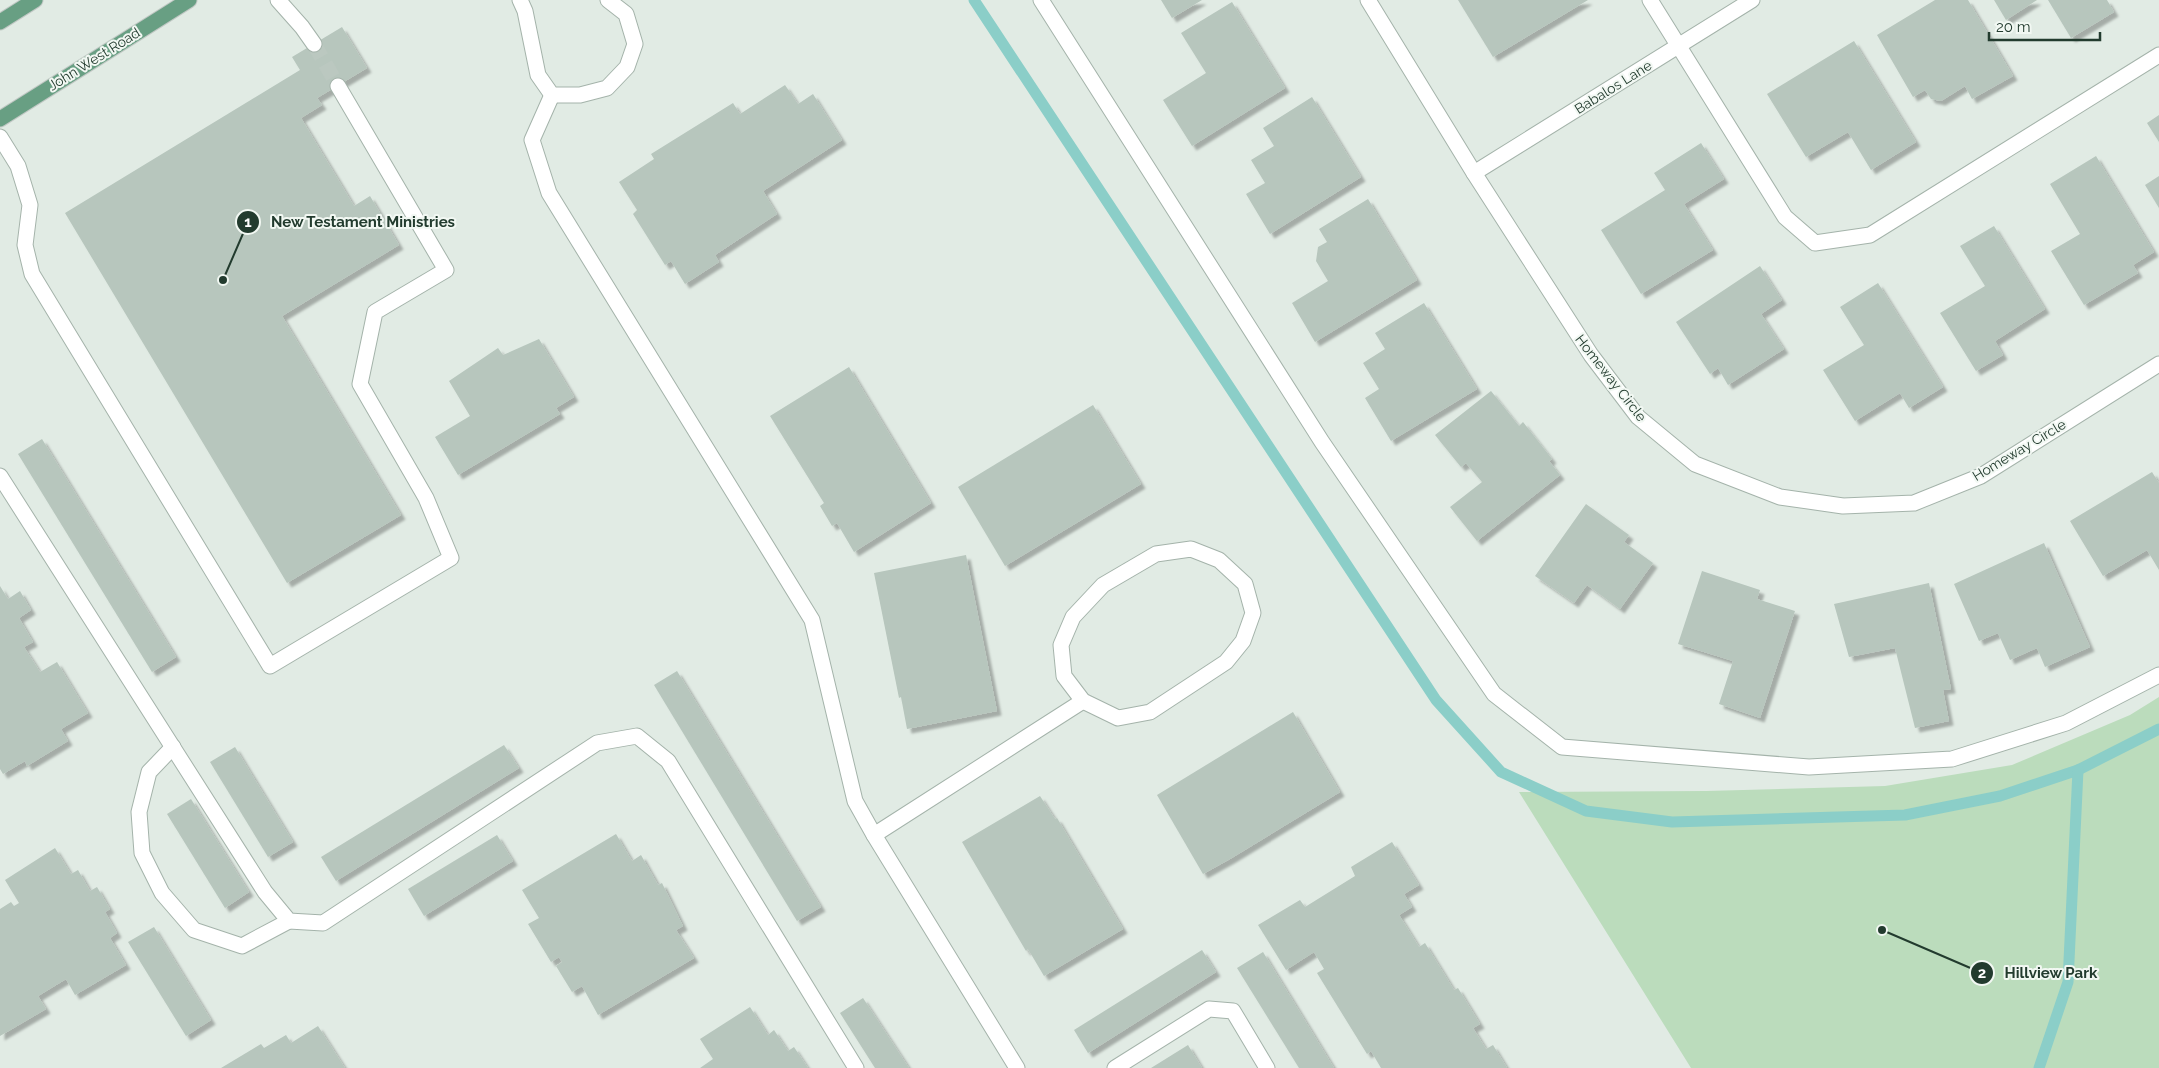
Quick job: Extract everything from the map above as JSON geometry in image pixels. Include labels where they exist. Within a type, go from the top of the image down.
[{"type":"main road","points":[[0,22],[35,0]]},
{"type":"main road","name":"John West Road","points":[[0,119],[189,0]]},
{"type":"street","points":[[278,0],[314,44]]},
{"type":"street","points":[[520,0],[525,11],[538,75],[552,95]]},
{"type":"street","points":[[552,95],[580,96],[607,88],[627,67],[635,44],[626,14],[608,0]]},
{"type":"street","points":[[1040,0],[1322,442],[1494,694],[1562,747],[1809,767],[1952,759],[2066,723],[2159,675]]},
{"type":"street","name":"Homeway Circle","points":[[1368,0],[1474,173],[1591,355],[1638,417],[1695,464],[1780,497],[1843,506],[1914,503],[1981,476],[2159,364]]},
{"type":"street","points":[[1650,0],[1785,217],[1815,242],[1870,235],[2159,55]]},
{"type":"street","name":"Babalos Lane","points":[[1474,173],[1752,0]]},
{"type":"street","points":[[0,137],[18,166],[30,205],[25,245],[32,274],[270,666],[452,558],[426,498],[360,384],[375,312],[446,270],[338,86]]},
{"type":"street","points":[[552,95],[532,140],[549,193],[812,620],[855,801],[1017,1068]]},
{"type":"street","points":[[0,476],[265,892],[289,921]]},
{"type":"street","points":[[1191,549],[1219,560],[1245,584],[1253,613],[1243,642],[1226,662],[1150,712],[1118,718],[1083,701],[1064,676],[1061,645],[1073,617],[1103,585],[1156,554],[1191,549]]},
{"type":"street","points":[[874,835],[1083,701]]},
{"type":"street","points":[[173,747],[149,772],[139,812],[142,853],[162,894],[194,930],[242,946],[289,921],[323,923],[597,744],[637,736],[668,761],[856,1068]]},
{"type":"street","points":[[1115,1068],[1209,1010],[1232,1011],[1267,1068]]},
{"type":"green space","points":[[2159,697],[2159,1068],[1691,1068],[1519,792],[1706,791],[1885,786],[2012,765],[2130,715]]},
{"type":"building","points":[[1161,0],[1202,0],[1172,18]]},
{"type":"building","points":[[1458,0],[1588,0],[1493,57]]},
{"type":"building","points":[[1935,0],[1968,0],[2013,76],[1972,99],[1965,86],[1941,101],[1931,99],[1925,90],[1913,97],[1877,35]]},
{"type":"building","points":[[1994,0],[2037,0],[2006,20]]},
{"type":"building","points":[[2048,0],[2107,0],[2114,12],[2071,38]]},
{"type":"building","points":[[1232,2],[1285,88],[1192,146],[1163,100],[1206,73],[1181,33]]},
{"type":"building","points":[[342,27],[367,68],[317,98],[322,105],[301,118],[354,206],[370,196],[399,245],[282,316],[401,515],[287,583],[65,213],[300,70],[292,57]]},
{"type":"building","points":[[1854,41],[1916,142],[1871,170],[1848,132],[1806,157],[1767,94]]},
{"type":"building","points":[[785,85],[798,104],[813,94],[842,140],[763,191],[777,214],[715,255],[719,262],[685,284],[671,261],[665,265],[633,214],[637,210],[619,182],[654,159],[651,154],[733,103],[740,114]]},
{"type":"building","points":[[1312,97],[1361,177],[1270,234],[1246,194],[1265,183],[1251,160],[1274,146],[1263,128]]},
{"type":"building","points":[[2159,115],[2159,142],[2147,123]]},
{"type":"building","points":[[1701,143],[1724,179],[1684,204],[1713,250],[1641,294],[1601,230],[1665,190],[1654,173]]},
{"type":"building","points":[[2096,156],[2154,252],[2133,265],[2138,273],[2084,305],[2051,251],[2080,234],[2050,184]]},
{"type":"building","points":[[2159,176],[2159,208],[2145,185]]},
{"type":"building","points":[[1368,199],[1417,280],[1315,342],[1292,303],[1328,281],[1316,261],[1318,247],[1327,242],[1319,229]]},
{"type":"building","points":[[1994,226],[2045,309],[1995,341],[2003,355],[1976,371],[1940,313],[1985,286],[1960,246]]},
{"type":"building","points":[[1760,266],[1782,300],[1761,314],[1784,349],[1728,385],[1718,368],[1710,374],[1676,322]]},
{"type":"building","points":[[1878,283],[1943,387],[1909,408],[1900,393],[1855,421],[1823,370],[1864,345],[1840,307]]},
{"type":"building","points":[[1424,303],[1477,389],[1391,441],[1365,398],[1379,389],[1363,363],[1385,349],[1375,333]]},
{"type":"building","points":[[539,339],[574,397],[556,408],[560,414],[458,475],[435,437],[470,416],[449,381],[498,348],[503,355]]},
{"type":"building","points":[[849,367],[931,503],[854,552],[837,523],[832,526],[820,506],[824,503],[770,416]]},
{"type":"building","points":[[1491,391],[1519,426],[1523,422],[1552,459],[1549,461],[1560,475],[1477,541],[1450,507],[1482,482],[1466,463],[1461,467],[1435,435]]},
{"type":"building","points":[[1093,405],[1141,484],[1005,566],[958,487]]},
{"type":"building","points":[[42,439],[176,657],[152,672],[18,454]]},
{"type":"building","points":[[2152,472],[2159,483],[2159,570],[2147,550],[2103,576],[2070,521]]},
{"type":"building","points":[[1586,504],[1629,535],[1624,542],[1653,563],[1620,609],[1587,585],[1574,603],[1535,576]]},
{"type":"building","points":[[2044,543],[2090,647],[2045,667],[2037,648],[2010,660],[1998,633],[1979,641],[1954,584]]},
{"type":"building","points":[[966,555],[997,711],[907,729],[874,573]]},
{"type":"building","points":[[1702,571],[1760,590],[1757,599],[1795,611],[1760,718],[1719,704],[1733,661],[1678,644]]},
{"type":"building","points":[[1929,583],[1951,689],[1943,690],[1949,721],[1915,728],[1895,648],[1849,657],[1834,604]]},
{"type":"building","points":[[0,586],[8,599],[20,591],[31,610],[19,618],[33,642],[24,647],[40,672],[57,662],[88,713],[61,729],[68,741],[27,766],[25,761],[3,774],[0,769]]},
{"type":"building","points":[[677,671],[821,907],[797,921],[654,685]]},
{"type":"building","points":[[1293,712],[1340,792],[1203,874],[1157,795]]},
{"type":"building","points":[[504,745],[519,768],[336,881],[321,857]]},
{"type":"building","points":[[235,747],[293,842],[268,857],[210,762]]},
{"type":"building","points":[[1040,796],[1055,819],[1057,818],[1123,929],[1044,976],[1028,949],[1026,951],[962,842]]},
{"type":"building","points":[[191,799],[249,892],[225,908],[167,814]]},
{"type":"building","points":[[616,834],[632,861],[641,855],[658,885],[662,883],[683,926],[676,930],[694,958],[598,1015],[582,986],[572,992],[556,966],[562,962],[559,957],[551,962],[528,924],[539,918],[522,890]]},
{"type":"building","points":[[497,835],[513,861],[424,916],[408,889]]},
{"type":"building","points":[[1392,842],[1419,885],[1404,894],[1412,907],[1399,915],[1419,947],[1425,943],[1454,990],[1458,988],[1480,1024],[1473,1028],[1486,1049],[1493,1045],[1507,1068],[1381,1068],[1371,1051],[1367,1054],[1317,973],[1324,969],[1314,952],[1286,970],[1258,925],[1300,900],[1305,907],[1355,876],[1351,867]]},
{"type":"building","points":[[55,848],[71,874],[78,870],[90,891],[97,887],[110,909],[105,912],[117,933],[110,938],[126,965],[75,995],[66,979],[38,996],[46,1009],[0,1036],[0,909],[11,902],[14,906],[19,903],[5,880]]},
{"type":"building","points":[[154,927],[211,1020],[186,1036],[128,942]]},
{"type":"building","points":[[1202,950],[1216,972],[1088,1053],[1074,1030]]},
{"type":"building","points":[[1263,952],[1334,1068],[1299,1068],[1237,968]]},
{"type":"building","points":[[863,998],[909,1068],[875,1068],[840,1013]]},
{"type":"building","points":[[750,1007],[768,1035],[774,1030],[788,1051],[794,1047],[808,1068],[700,1068],[713,1059],[700,1039]]},
{"type":"building","points":[[318,1026],[345,1068],[221,1068],[261,1044],[264,1048],[286,1035],[291,1043]]},
{"type":"building","points":[[1188,1045],[1202,1068],[1151,1068]]},
{"type":"waterway","points":[[974,0],[1436,700],[1501,772],[1586,811],[1672,822],[1905,815],[2000,796],[2078,770],[2159,729]]},
{"type":"waterway","points":[[2039,1068],[2068,982],[2078,770]]},
{"type":"tunnel","points":[[314,44],[338,86]]},
{"type":"place","name":"New Testament Ministries","points":[[223,280]]},
{"type":"place","name":"Hillview Park","points":[[1882,930]]}]
